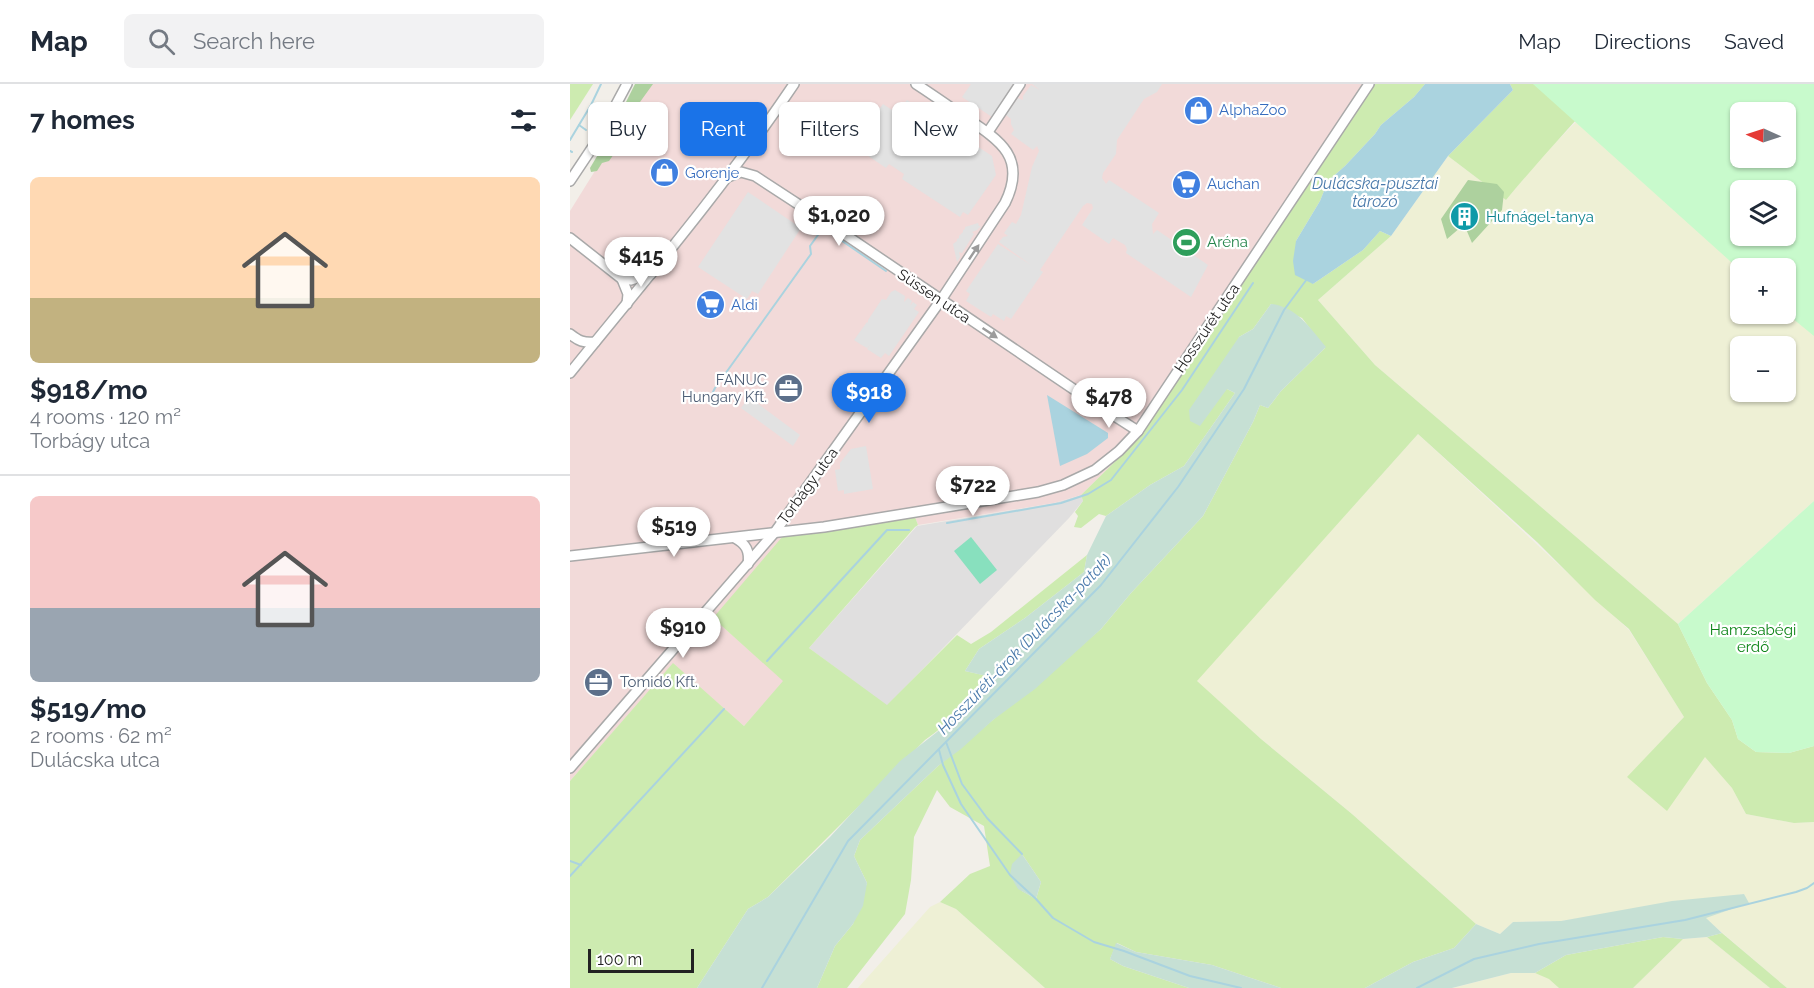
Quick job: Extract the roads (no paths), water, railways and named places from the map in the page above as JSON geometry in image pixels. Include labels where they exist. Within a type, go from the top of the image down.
[{"type":"street","points":[[570,181],[596,142],[627,84]]},
{"type":"street","points":[[570,373],[653,273],[728,177],[794,84]]},
{"type":"street","name":"Torbágy utca","points":[[570,768],[775,532],[941,300],[997,217],[1012,189],[1013,164],[1000,142],[916,84]]},
{"type":"street","points":[[988,132],[1020,84]]},
{"type":"street","name":"Hosszúrét utca","points":[[570,556],[871,520],[1046,490],[1079,479],[1095,470],[1119,452],[1138,431],[1369,84]]},
{"type":"street","name":"Süssen utca","points":[[728,177],[741,172],[748,172],[755,176],[1094,404],[1138,431]]},
{"type":"street","points":[[570,238],[622,279],[628,294],[627,303]]},
{"type":"street","points":[[622,279],[642,278],[653,273]]},
{"type":"street","points":[[570,334],[585,343],[595,342]]},
{"type":"street","points":[[579,341],[580,360]]},
{"type":"street","points":[[735,538],[747,549],[748,564]]},
{"type":"water","name":"Dulácska-pusztai tározó","points":[[1425,84],[1510,84],[1513,90],[1448,156],[1391,236],[1380,231],[1363,250],[1313,284],[1295,275],[1293,261],[1296,241],[1320,201],[1328,181],[1345,166],[1381,125],[1414,97]]},
{"type":"water","points":[[1047,395],[1108,433],[1108,438],[1087,454],[1060,466]]},
{"type":"waterway","points":[[570,140],[601,84]]},
{"type":"waterway","points":[[579,125],[586,130]]},
{"type":"waterway","points":[[816,223],[886,271]]},
{"type":"waterway","points":[[710,398],[811,254],[810,246],[823,228]]},
{"type":"waterway","name":"Hosszúréti-árok (Dulácska-patak)","points":[[762,988],[848,841],[1101,585],[1178,487],[1244,389],[1284,310],[1307,279]]},
{"type":"waterway","points":[[947,523],[1061,503],[1088,494],[1111,480],[1182,390],[1253,283]]},
{"type":"waterway","points":[[767,661],[887,530],[909,530]]},
{"type":"waterway","points":[[570,876],[724,709]]},
{"type":"waterway","points":[[946,742],[962,784],[987,818],[1022,854]]},
{"type":"waterway","points":[[939,750],[943,765],[961,804],[1010,875],[1053,918],[1094,942],[1190,976],[1241,988]]},
{"type":"waterway","points":[[570,861],[581,865]]},
{"type":"waterway","points":[[1417,988],[1474,959],[1539,944],[1685,920],[1796,892],[1814,883]]},
{"type":"place","name":"AlphaZoo","points":[[1198,110]]},
{"type":"place","name":"Gorenje","points":[[664,173]]},
{"type":"place","name":"Auchan","points":[[1186,184]]},
{"type":"place","name":"Hufnágel-tanya","points":[[1465,217]]},
{"type":"place","name":"Aréna","points":[[1186,242]]},
{"type":"place","name":"Aldi","points":[[710,305]]},
{"type":"place","name":"FANUC Hungary Kft.","points":[[788,389]]},
{"type":"place","name":"Tomidó Kft.","points":[[599,682]]},
{"type":"park label","name":"Hamzsabégi erdő","points":[[1753,638]]}]
